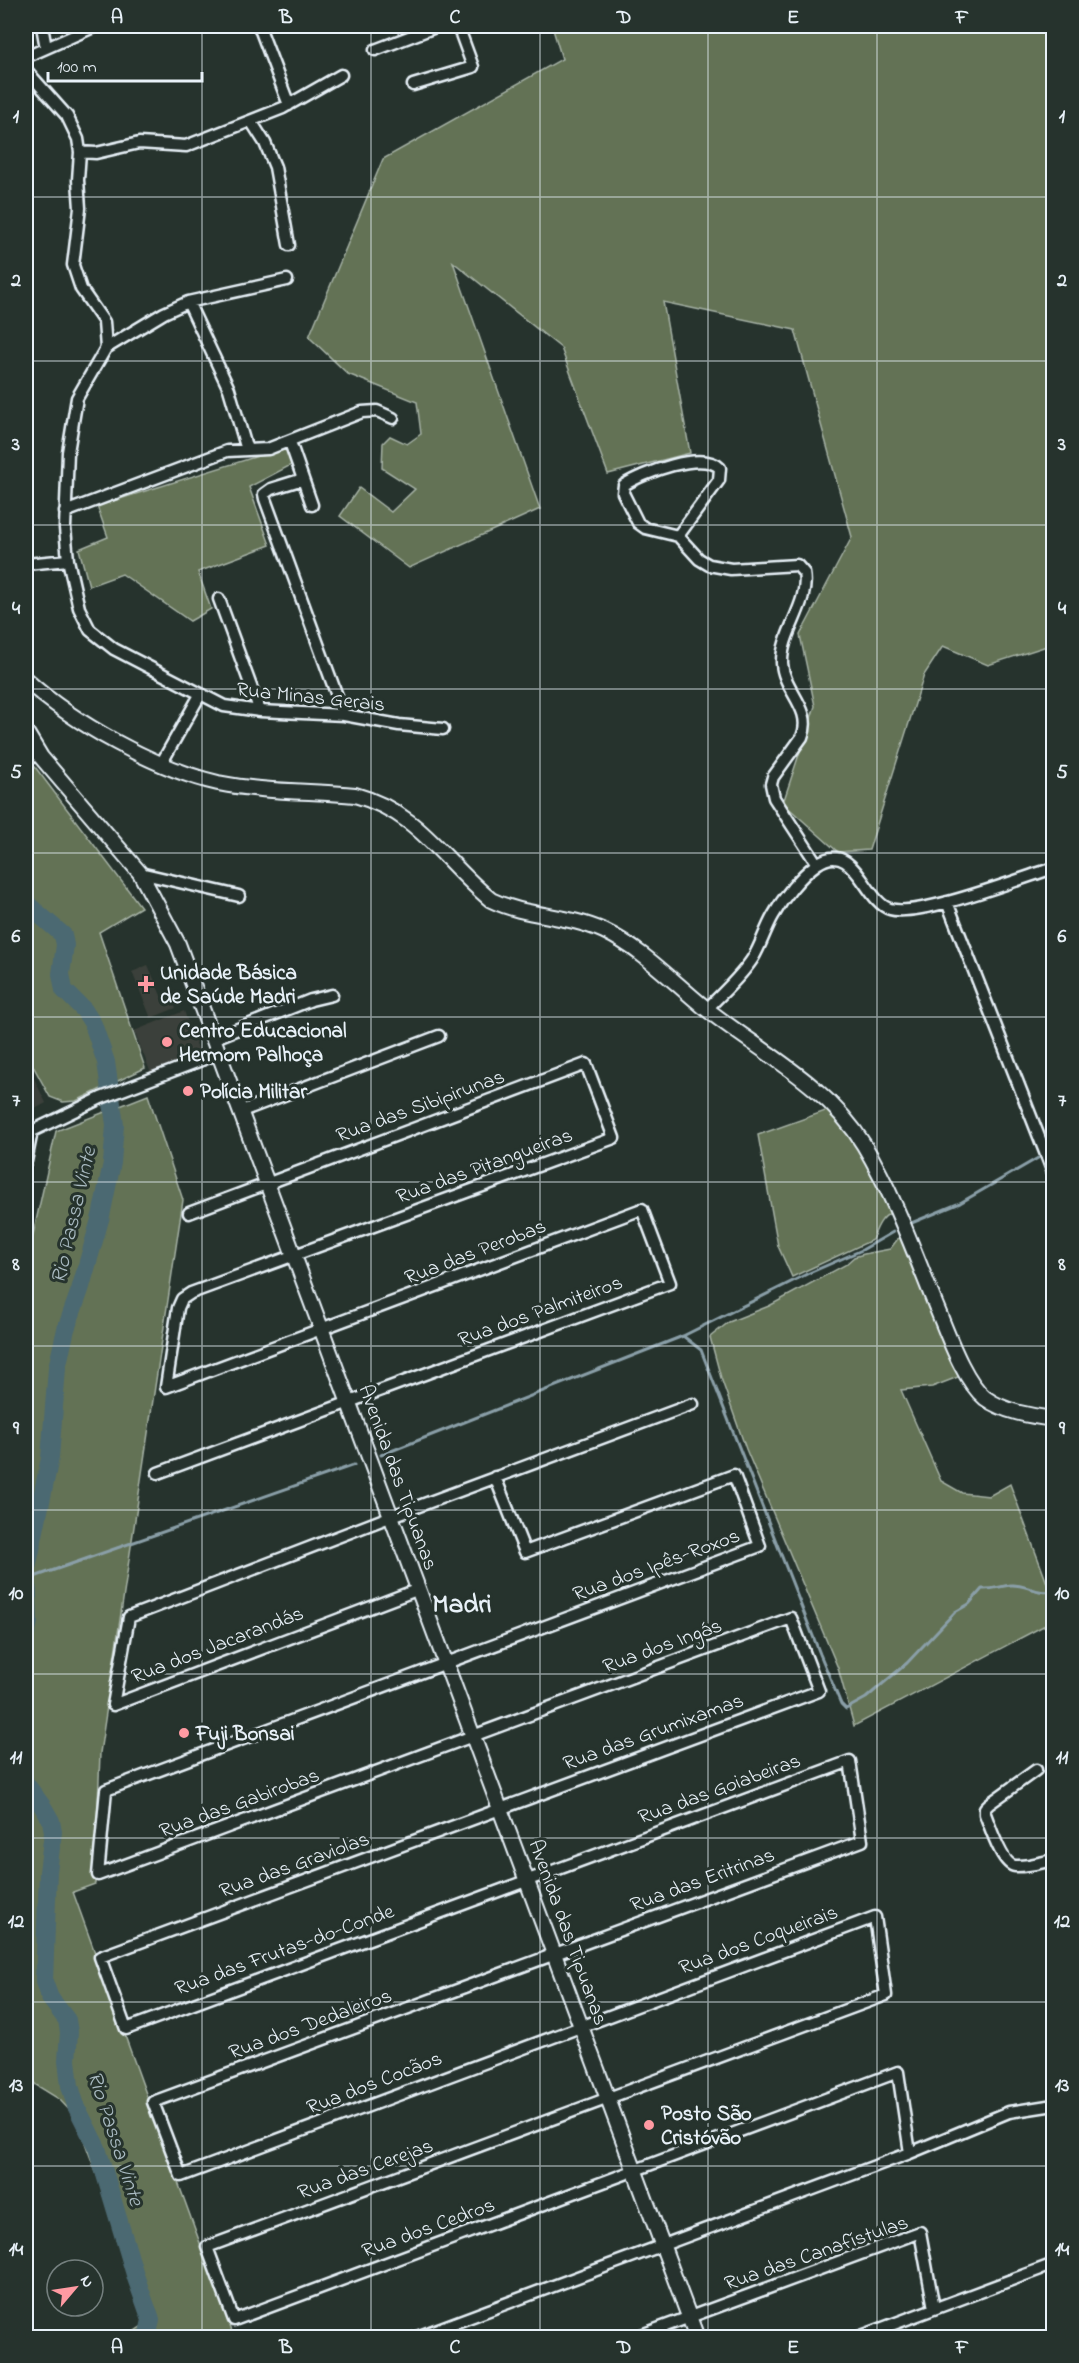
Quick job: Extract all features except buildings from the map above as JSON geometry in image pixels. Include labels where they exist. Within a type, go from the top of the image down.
[{"type":"main road","points":[[26,681],[80,720],[161,764],[217,783],[355,795],[394,810],[413,823],[491,900],[502,906],[572,920],[604,931],[648,959],[707,1009],[803,1079],[848,1122],[886,1188],[954,1348],[978,1390],[985,1398],[1011,1410],[1053,1419]]},
{"type":"main road","name":"Avenida das Tipuanas","points":[[26,732],[41,757],[140,873],[178,944],[215,1038],[697,2337]]},
{"type":"street","points":[[42,26],[46,48]]},
{"type":"street","points":[[26,57],[96,26]]},
{"type":"street","points":[[259,26],[289,105]]},
{"type":"street","points":[[375,50],[438,26]]},
{"type":"street","points":[[413,85],[473,67],[458,26]]},
{"type":"street","points":[[26,70],[67,116],[78,140],[80,152],[77,171],[80,208],[74,270],[81,289],[104,322],[106,348],[164,313],[188,302],[287,280]]},
{"type":"street","points":[[80,152],[96,153],[139,144],[186,146],[289,105],[341,75]]},
{"type":"street","points":[[251,121],[265,143],[275,167],[289,245]]},
{"type":"street","points":[[188,302],[229,389],[247,450]]},
{"type":"street","name":"Rua Minas Gerais","points":[[106,348],[77,398],[68,452],[65,512],[68,560],[79,608],[90,630],[114,649],[200,695],[232,709],[344,715],[399,725],[443,729]]},
{"type":"street","points":[[65,512],[227,451],[268,449],[369,410],[393,418]]},
{"type":"street","points":[[290,442],[312,505]]},
{"type":"street","points":[[678,536],[719,480],[720,468],[709,461],[662,468],[627,483],[623,487],[623,493],[638,523],[645,528],[678,536],[699,559],[709,565],[731,569],[796,565],[804,573],[804,591],[782,655],[782,666],[785,677],[802,709],[805,730],[773,777],[771,784],[774,798],[817,864]]},
{"type":"street","points":[[303,478],[271,489],[264,494],[344,715]]},
{"type":"street","points":[[26,564],[68,560]]},
{"type":"street","points":[[219,599],[260,711]]},
{"type":"street","points":[[161,764],[200,695]]},
{"type":"street","points":[[707,1009],[753,957],[781,903],[817,864],[825,860],[836,859],[847,862],[887,909],[910,910],[947,902],[1053,868]]},
{"type":"street","points":[[140,873],[239,896]]},
{"type":"street","points":[[947,902],[1053,1175]]},
{"type":"street","points":[[215,1038],[311,1000],[332,995]]},
{"type":"street","points":[[242,1111],[439,1036]]},
{"type":"street","points":[[26,1161],[29,1133],[131,1085],[220,1053]]},
{"type":"street","name":"Rua das Sibipirunas","points":[[189,1213],[586,1064]]},
{"type":"street","name":"Rua das Pitangueiras","points":[[294,1256],[614,1138],[586,1064]]},
{"type":"street","name":"Rua das Perobas","points":[[294,1256],[190,1293],[182,1299],[178,1308],[166,1388],[642,1209]]},
{"type":"street","name":"Rua dos Palmiteiros","points":[[349,1401],[670,1283],[642,1209]]},
{"type":"street","points":[[158,1473],[349,1401]]},
{"type":"street","points":[[392,1515],[693,1404]]},
{"type":"street","name":"Rua dos Ipês-Roxos","points":[[446,1662],[760,1546],[734,1475],[525,1552],[495,1477]]},
{"type":"street","name":"Rua dos Jacarandás","points":[[392,1515],[129,1617],[113,1704],[418,1589]]},
{"type":"street","name":"Rua dos Ingás","points":[[473,1736],[791,1618],[819,1691]]},
{"type":"street","name":"Rua das Gabirobas","points":[[446,1662],[106,1790],[98,1875],[473,1736]]},
{"type":"street","name":"Rua das Grumixamas","points":[[501,1808],[819,1691]]},
{"type":"street","name":"Rua das Goiabeiras","points":[[527,1880],[850,1761],[862,1841]]},
{"type":"street","points":[[1036,1770],[988,1803],[985,1814],[1004,1858],[1009,1864],[1016,1866],[1053,1860]]},
{"type":"street","name":"Rua das Graviolas","points":[[100,1957],[501,1808]]},
{"type":"street","name":"Rua das Eritrinas","points":[[554,1954],[862,1841]]},
{"type":"street","name":"Rua das Frutas-do-Conde","points":[[100,1957],[126,2029],[527,1880]]},
{"type":"street","name":"Rua dos Coqueirais","points":[[581,2025],[875,1917],[886,1995],[608,2098]]},
{"type":"street","name":"Rua dos Dedaleiros","points":[[181,2176],[153,2102],[554,1954]]},
{"type":"street","name":"Rua dos Cocãos","points":[[181,2176],[581,2025]]},
{"type":"street","name":"Rua dos Cedros","points":[[234,2320],[898,2072],[910,2154]]},
{"type":"street","name":"Rua das Cerejas","points":[[234,2320],[207,2247],[608,2098]]},
{"type":"street","points":[[414,2337],[910,2154],[1009,2112],[1053,2105]]},
{"type":"street","name":"Rua das Canafístulas","points":[[689,2316],[920,2232],[934,2308]]},
{"type":"street","points":[[856,2337],[1053,2264]]},
{"type":"street","points":[[633,2337],[689,2316]]},
{"type":"shaded area","name":"Unidade Básica de Saúde Madri","points":[[148,965],[162,998],[170,995],[176,1008],[151,1018],[132,972]]},
{"type":"shaded area","name":"Centro Educacional Hermom Palhoça","points":[[184,1011],[200,1054],[151,1073],[134,1031]]},
{"type":"shaded area","points":[[26,1062],[46,1103],[26,1114]]},
{"type":"green space","points":[[552,26],[1053,26],[1053,655],[1050,645],[988,665],[943,646],[924,675],[869,850],[838,852],[783,803],[815,706],[800,635],[852,537],[795,330],[663,302],[690,453],[608,474],[561,348],[453,262],[540,509],[409,568],[340,516],[359,488],[391,512],[415,489],[382,468],[383,443],[390,436],[407,444],[421,434],[417,402],[348,374],[309,337],[383,159],[562,59]]},
{"type":"green space","points":[[287,447],[293,464],[249,487],[270,545],[198,572],[211,609],[190,621],[122,574],[89,586],[79,549],[108,537],[97,506]]},
{"type":"green space","points":[[26,755],[141,907],[99,932],[145,1068],[76,1101],[63,1102],[50,1097],[26,1053]]},
{"type":"green space","points":[[148,1095],[183,1200],[100,1753],[95,1884],[73,1892],[234,2337],[126,2337],[151,2320],[75,2116],[59,2099],[36,2085],[26,2073],[26,1266],[56,1131]]},
{"type":"green space","points":[[828,1110],[854,1138],[892,1212],[877,1227],[872,1240],[792,1277],[778,1246],[758,1135]]},
{"type":"green space","points":[[900,1236],[963,1375],[932,1387],[901,1390],[941,1481],[962,1493],[989,1496],[1010,1484],[1053,1599],[1053,1621],[854,1726],[838,1668],[746,1449],[721,1378],[710,1337],[729,1322],[769,1306],[845,1265],[854,1257],[890,1249]]},
{"type":"waterway","name":"Rio Passa Vinte","points":[[26,903],[63,935],[65,945],[61,974],[64,990],[84,1010],[93,1024],[106,1062],[115,1125],[112,1163],[101,1216],[80,1290],[66,1329],[57,1368],[50,1458],[27,1569],[29,1622],[26,1634]]},
{"type":"waterway","points":[[909,1224],[960,1203],[1038,1158]]},
{"type":"waterway","points":[[381,1455],[683,1336],[807,1274],[862,1250],[893,1232]]},
{"type":"waterway","points":[[683,1336],[701,1350],[820,1654],[841,1704],[846,1709],[866,1698],[907,1663],[955,1612],[969,1604],[982,1589],[1016,1585],[1043,1592],[1054,1591]]},
{"type":"waterway","points":[[27,1584],[37,1576],[354,1465]]},
{"type":"waterway","name":"Rio Passa Vinte","points":[[26,1784],[51,1821],[53,1832],[48,1872],[44,1982],[50,1998],[67,2020],[69,2032],[67,2060],[70,2086],[76,2106],[97,2148],[151,2320],[147,2338]]},
{"type":"place","name":"Unidade Básica de Saúde Madri","points":[[146,984]]},
{"type":"place","name":"Centro Educacional Hermom Palhoça","points":[[167,1042]]},
{"type":"place","name":"Polícia Militar","points":[[188,1091]]},
{"type":"place","name":"Fuji Bonsai","points":[[184,1733]]},
{"type":"place","name":"Posto São Cristóvão","points":[[649,2125]]},
{"type":"district","name":"Madri","points":[[462,1603]]}]
